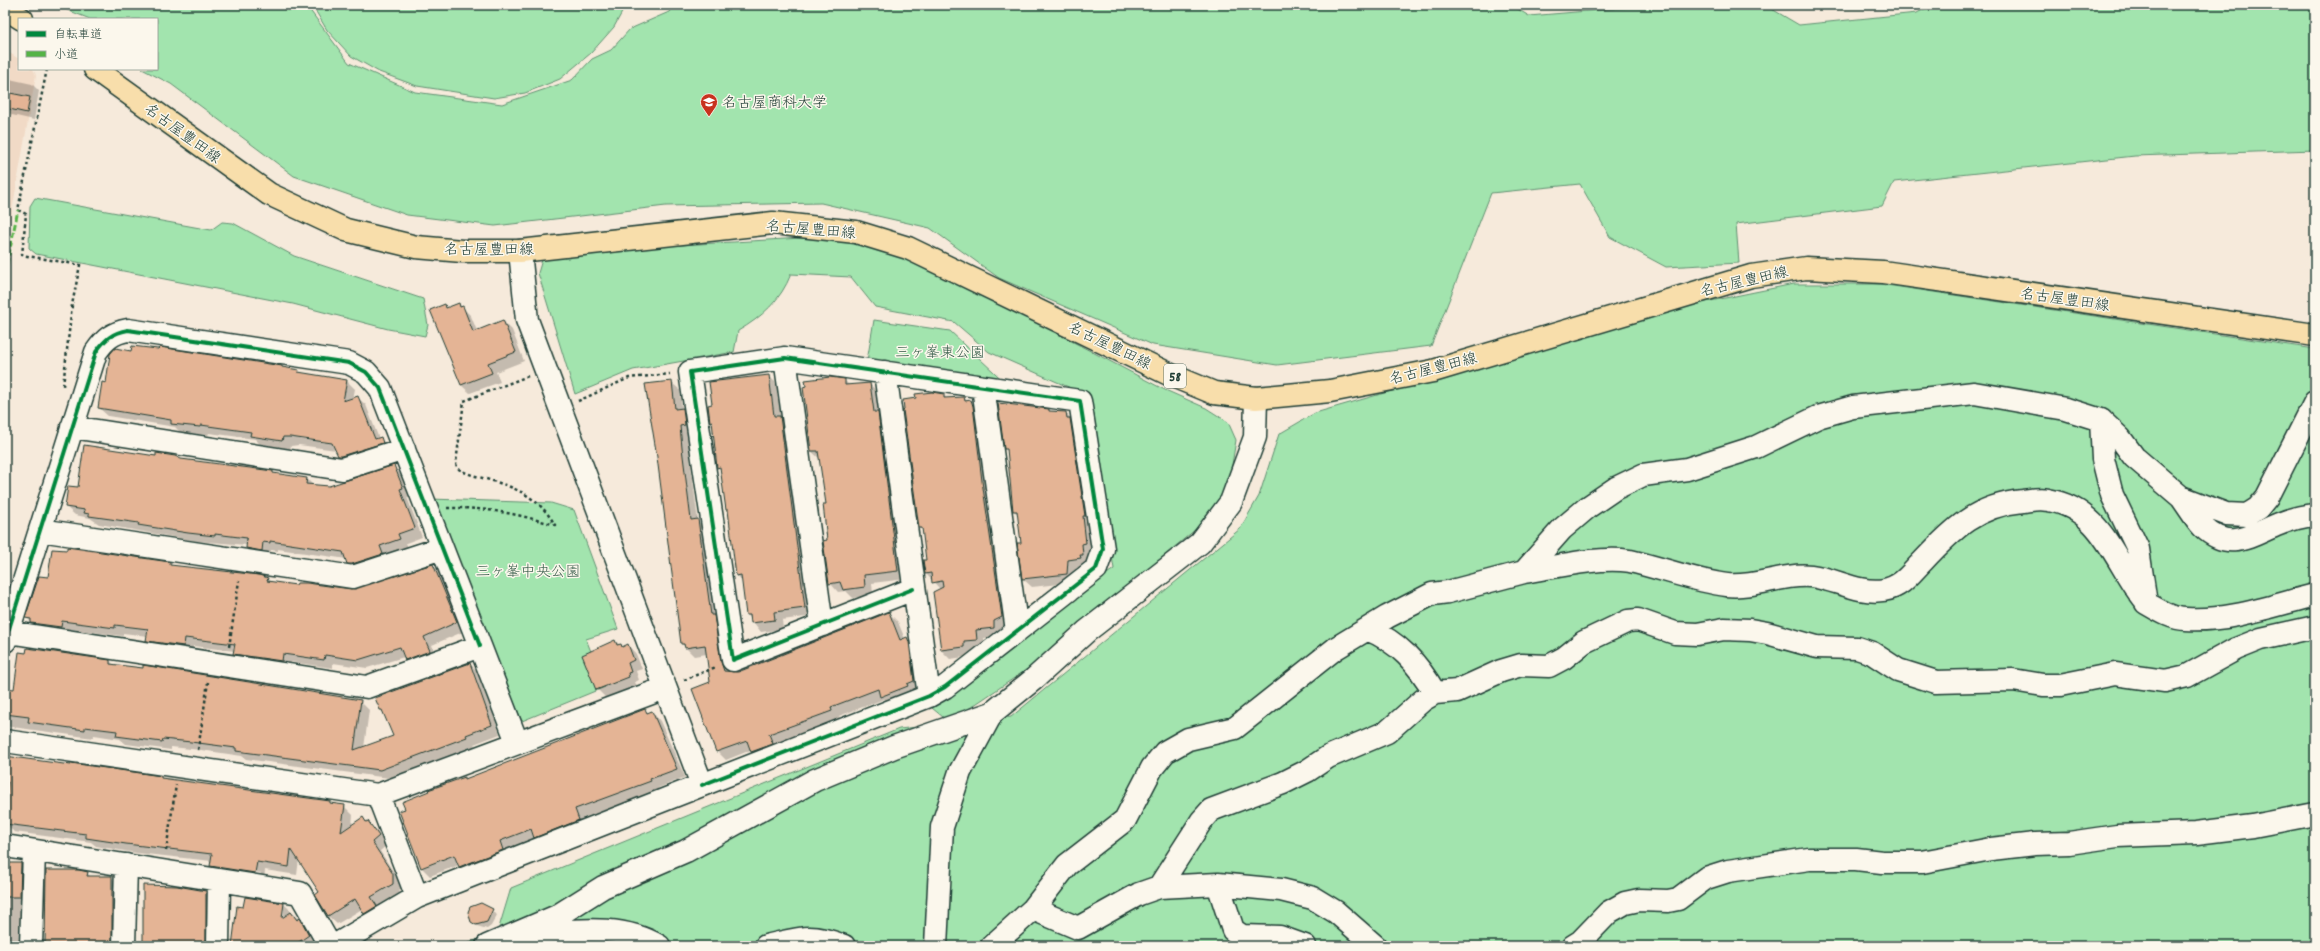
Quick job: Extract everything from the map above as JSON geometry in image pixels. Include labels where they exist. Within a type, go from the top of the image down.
[{"type":"main road","points":[[5,8],[20,18]]},
{"type":"main road","name":"名古屋豊田線","points":[[95,70],[268,194],[310,215],[346,230],[416,247],[462,251],[520,251],[772,223],[856,232],[908,248],[1174,376],[1214,393],[1256,398],[1330,391],[1433,371],[1751,276],[1806,268],[1883,272],[2315,335]]},
{"type":"street","points":[[520,251],[527,320],[673,685],[702,785]]},
{"type":"street","points":[[480,646],[367,687],[219,664],[6,636],[96,352],[105,339],[116,332],[128,330],[349,363],[366,372],[380,388],[426,508],[442,548],[480,646],[517,742]]},
{"type":"street","points":[[785,358],[822,625]]},
{"type":"street","points":[[334,946],[417,897],[929,696],[945,687],[1096,569],[1103,548],[1080,401],[785,358],[690,372],[733,660],[913,589]]},
{"type":"street","points":[[884,372],[929,696]]},
{"type":"street","points":[[983,387],[1017,631]]},
{"type":"street","points":[[1524,572],[1562,529],[1588,506],[1616,488],[1643,475],[1687,468],[1756,447],[1818,417],[1853,407],[1974,393],[2066,409],[2101,420],[2120,438],[2134,457],[2181,497],[2203,527],[2222,540],[2239,541],[2279,524],[2303,516],[2315,515]]},
{"type":"street","points":[[487,946],[520,934],[558,916],[603,887],[686,851],[815,780],[894,746],[992,713],[1034,679],[1087,631],[1200,543],[1231,502],[1255,437],[1256,398]]},
{"type":"street","points":[[2181,497],[2226,514],[2247,515],[2258,508],[2267,497],[2315,402]]},
{"type":"street","points":[[2101,420],[2104,459],[2112,495],[2138,549],[2146,603]]},
{"type":"street","points":[[72,427],[342,469],[404,449]]},
{"type":"street","points":[[992,946],[1033,909],[1067,864],[1125,820],[1152,768],[1164,752],[1188,739],[1235,728],[1336,648],[1432,594],[1448,592],[1524,572],[1602,561],[1628,561],[1726,585],[1748,586],[1785,578],[1810,576],[1830,579],[1864,591],[1884,590],[1900,585],[1962,522],[1983,509],[2008,502],[2046,499],[2065,504],[2081,512],[2100,529],[2129,581],[2146,603],[2162,612],[2185,620],[2223,618],[2315,595]]},
{"type":"street","points":[[40,530],[353,577],[442,548]]},
{"type":"street","points":[[1159,887],[1202,820],[1211,810],[1283,783],[1307,771],[1328,757],[1387,732],[1422,700],[1435,693],[1456,691],[1501,671],[1521,665],[1549,666],[1564,658],[1584,642],[1617,625],[1638,620],[1675,633],[1697,634],[1724,630],[1750,630],[1767,633],[1817,647],[1857,648],[1872,653],[1898,670],[1936,682],[2013,680],[2043,685],[2060,685],[2115,674],[2165,681],[2187,676],[2236,649],[2262,639],[2315,627]]},
{"type":"street","points":[[1367,630],[1381,635],[1401,648],[1422,671],[1435,693]]},
{"type":"street","points":[[5,741],[378,795],[673,685]]},
{"type":"street","points":[[936,946],[942,828],[960,772],[992,713]]},
{"type":"street","points":[[378,795],[417,897]]},
{"type":"street","points":[[1573,946],[1581,941],[1609,912],[1625,902],[1639,900],[1678,899],[1706,878],[1728,871],[1809,859],[1856,859],[1882,862],[1922,862],[1991,849],[2035,844],[2069,843],[2117,836],[2196,833],[2253,826],[2315,814]]},
{"type":"street","points":[[5,846],[300,894],[330,946]]},
{"type":"street","points":[[31,946],[34,850]]},
{"type":"street","points":[[124,946],[126,866]]},
{"type":"street","points":[[218,946],[219,880]]},
{"type":"street","points":[[1033,909],[1078,928],[1139,894],[1159,887],[1218,884],[1281,890],[1313,898],[1336,912],[1375,946]]},
{"type":"street","points":[[1218,884],[1233,930],[1242,936],[1280,937],[1306,946]]},
{"type":"street","points":[[520,934],[600,930],[624,932],[648,940],[659,946]]},
{"type":"street","points":[[766,946],[813,937],[823,938],[844,946]]},
{"type":"path","points":[[47,70],[18,210],[26,214],[22,255],[80,265],[72,305],[62,391]]},
{"type":"path","points":[[574,403],[629,378],[690,372]]},
{"type":"path","points":[[426,508],[476,507],[511,512],[555,525],[547,511],[528,495],[512,486],[464,472],[457,468],[456,463],[464,401],[529,376]]},
{"type":"path","points":[[163,871],[187,768],[219,664],[242,560]]},
{"type":"path","points":[[673,685],[733,660]]},
{"type":"shaded area","points":[[5,50],[18,58],[18,70],[34,70],[36,75],[5,251]]},
{"type":"green space","points":[[55,5],[306,5],[349,63],[415,92],[502,104],[572,80],[592,59],[611,50],[630,29],[669,12],[674,5],[1511,5],[1529,16],[1657,5],[1765,5],[1799,25],[1917,13],[1932,5],[2315,5],[2315,150],[2135,156],[1894,182],[1882,206],[1736,224],[1739,263],[1666,267],[1610,237],[1580,184],[1491,193],[1431,346],[1277,365],[1153,345],[999,278],[930,228],[821,203],[666,206],[495,226],[407,215],[294,176],[171,84],[144,70],[158,70],[158,18],[88,18]]},
{"type":"green space","points":[[312,5],[626,5],[614,27],[591,53],[560,79],[525,93],[494,98],[417,86],[379,72],[351,56],[327,30]]},
{"type":"green space","points":[[35,198],[211,230],[222,222],[233,223],[294,256],[423,299],[428,325],[425,336],[388,329],[293,304],[36,254],[29,248],[30,206]]},
{"type":"green space","points":[[802,238],[842,241],[883,249],[930,267],[1163,389],[1206,408],[1228,422],[1236,440],[1229,483],[1208,519],[1032,666],[949,722],[932,708],[1089,586],[1114,569],[1089,408],[1082,393],[989,352],[954,322],[875,307],[851,277],[791,274],[782,292],[770,307],[755,320],[738,331],[734,352],[633,370],[575,394],[538,273],[544,253]]},
{"type":"green space","points":[[1794,284],[1880,284],[2315,349],[2315,946],[462,946],[498,931],[511,888],[899,729],[1011,717],[1240,529],[1259,496],[1279,434],[1315,413],[1686,306]]},
{"type":"green space","name":"三ヶ峯東公園","points":[[874,320],[950,331],[1010,387],[867,361]]},
{"type":"green space","name":"三ヶ峯中央公園","points":[[430,499],[551,503],[574,510],[618,629],[586,639],[605,687],[522,721]]},
{"type":"building","points":[[5,92],[30,97],[27,113],[5,108]]},
{"type":"building","points":[[459,303],[460,307],[463,306],[473,332],[503,320],[516,352],[488,363],[492,373],[461,385],[430,310],[445,304],[446,308]]},
{"type":"building","points":[[132,346],[158,349],[160,347],[282,366],[299,370],[298,372],[347,380],[343,401],[358,396],[375,439],[381,437],[383,443],[338,456],[332,443],[290,437],[283,437],[282,441],[250,436],[251,432],[201,425],[200,427],[171,424],[171,420],[98,408],[102,382],[106,383],[110,354],[115,348],[131,351]]},
{"type":"building","points":[[769,375],[774,416],[780,416],[805,608],[774,612],[775,620],[751,623],[750,615],[746,615],[741,575],[736,576],[728,510],[726,510],[720,467],[717,468],[712,421],[710,422],[708,405],[712,404],[709,382]]},
{"type":"building","points":[[830,377],[845,379],[845,385],[870,383],[874,412],[878,412],[898,571],[864,575],[865,587],[843,590],[840,582],[829,584],[823,541],[827,540],[823,504],[826,504],[818,451],[811,451],[803,387],[806,386],[805,380]]},
{"type":"building","points":[[672,381],[675,409],[683,408],[685,425],[680,426],[691,520],[698,519],[711,615],[714,615],[721,662],[724,671],[738,672],[889,612],[900,640],[907,637],[909,642],[914,681],[907,684],[908,686],[880,697],[878,689],[831,707],[832,711],[769,734],[773,744],[751,752],[747,741],[716,752],[692,689],[710,682],[705,645],[685,648],[684,644],[681,644],[657,457],[645,384]]},
{"type":"building","points":[[932,392],[944,394],[944,398],[964,397],[965,401],[971,400],[973,406],[982,481],[1002,617],[994,621],[994,628],[976,630],[977,640],[964,641],[964,647],[941,650],[933,592],[943,587],[942,581],[932,583],[931,573],[925,574],[923,560],[926,560],[922,528],[919,528],[903,410],[903,400],[916,398],[915,394]]},
{"type":"building","points":[[998,403],[1049,409],[1049,411],[1066,412],[1067,418],[1070,418],[1085,516],[1083,516],[1086,543],[1082,544],[1083,555],[1080,555],[1081,558],[1068,560],[1067,574],[1022,579],[1017,543],[1021,543],[1017,511],[1013,511],[1007,449],[1004,449]]},
{"type":"building","points":[[84,445],[156,456],[156,453],[175,456],[181,459],[273,471],[273,473],[307,478],[306,484],[329,486],[394,465],[403,488],[400,489],[415,528],[398,534],[400,539],[380,546],[383,554],[352,564],[347,564],[343,552],[270,541],[270,543],[263,542],[262,551],[246,548],[247,538],[215,534],[215,536],[188,533],[138,525],[139,523],[89,516],[89,514],[84,513],[85,510],[65,507],[68,486],[78,487]]},
{"type":"building","points":[[67,547],[170,562],[170,565],[259,575],[268,578],[267,581],[296,585],[297,583],[307,583],[351,589],[433,564],[457,622],[424,637],[430,651],[405,660],[400,647],[358,660],[325,655],[324,660],[283,654],[282,661],[233,654],[235,644],[185,638],[184,646],[146,641],[148,629],[115,625],[115,628],[62,621],[61,627],[31,623],[31,619],[25,618],[39,576],[48,577],[52,549],[67,550]]},
{"type":"building","points":[[615,640],[617,645],[621,644],[622,647],[628,644],[634,660],[628,663],[631,672],[628,673],[629,677],[596,690],[582,655]]},
{"type":"building","points":[[27,648],[110,660],[110,664],[143,668],[143,665],[361,700],[354,750],[393,736],[375,698],[470,663],[492,725],[466,735],[467,737],[380,770],[236,751],[236,748],[191,742],[163,739],[162,742],[116,736],[117,731],[85,727],[85,730],[28,722],[29,717],[5,714],[5,688],[14,689],[19,652],[26,653]]},
{"type":"building","points":[[645,709],[647,713],[652,711],[677,769],[650,779],[651,781],[575,809],[579,820],[534,838],[531,829],[500,841],[503,850],[459,867],[454,855],[421,868],[399,811],[405,809],[402,802],[429,791],[428,790],[465,777],[465,779]]},
{"type":"building","points":[[5,756],[71,765],[71,763],[161,776],[161,778],[330,801],[330,803],[345,805],[341,832],[363,817],[366,822],[368,821],[379,836],[372,842],[393,874],[393,884],[371,897],[377,906],[364,914],[355,899],[328,916],[315,895],[319,892],[291,849],[289,867],[257,862],[255,873],[210,866],[212,854],[126,844],[86,838],[86,834],[5,824],[8,782],[5,781]]},
{"type":"building","points":[[5,863],[21,863],[20,897],[5,897]]},
{"type":"building","points":[[46,870],[79,870],[88,872],[87,876],[112,876],[112,943],[110,945],[45,944]]},
{"type":"building","points":[[143,885],[177,886],[206,891],[206,946],[143,946]]},
{"type":"building","points":[[245,897],[284,903],[282,918],[291,912],[297,920],[300,918],[309,935],[293,946],[232,946],[237,906],[243,907]]},
{"type":"building","points":[[481,903],[493,909],[487,922],[476,925],[471,922],[468,912],[470,907]]},
{"type":"marked path","points":[[5,273],[18,210]]},
{"type":"cycle path","points":[[8,632],[96,352],[109,337],[128,330],[349,363],[366,372],[380,388],[480,646]]},
{"type":"cycle path","points":[[702,785],[929,696],[945,687],[1096,569],[1103,549],[1080,401],[785,358],[690,372],[733,660],[913,589]]},
{"type":"place","name":"名古屋商科大学","points":[[709,117]]}]
